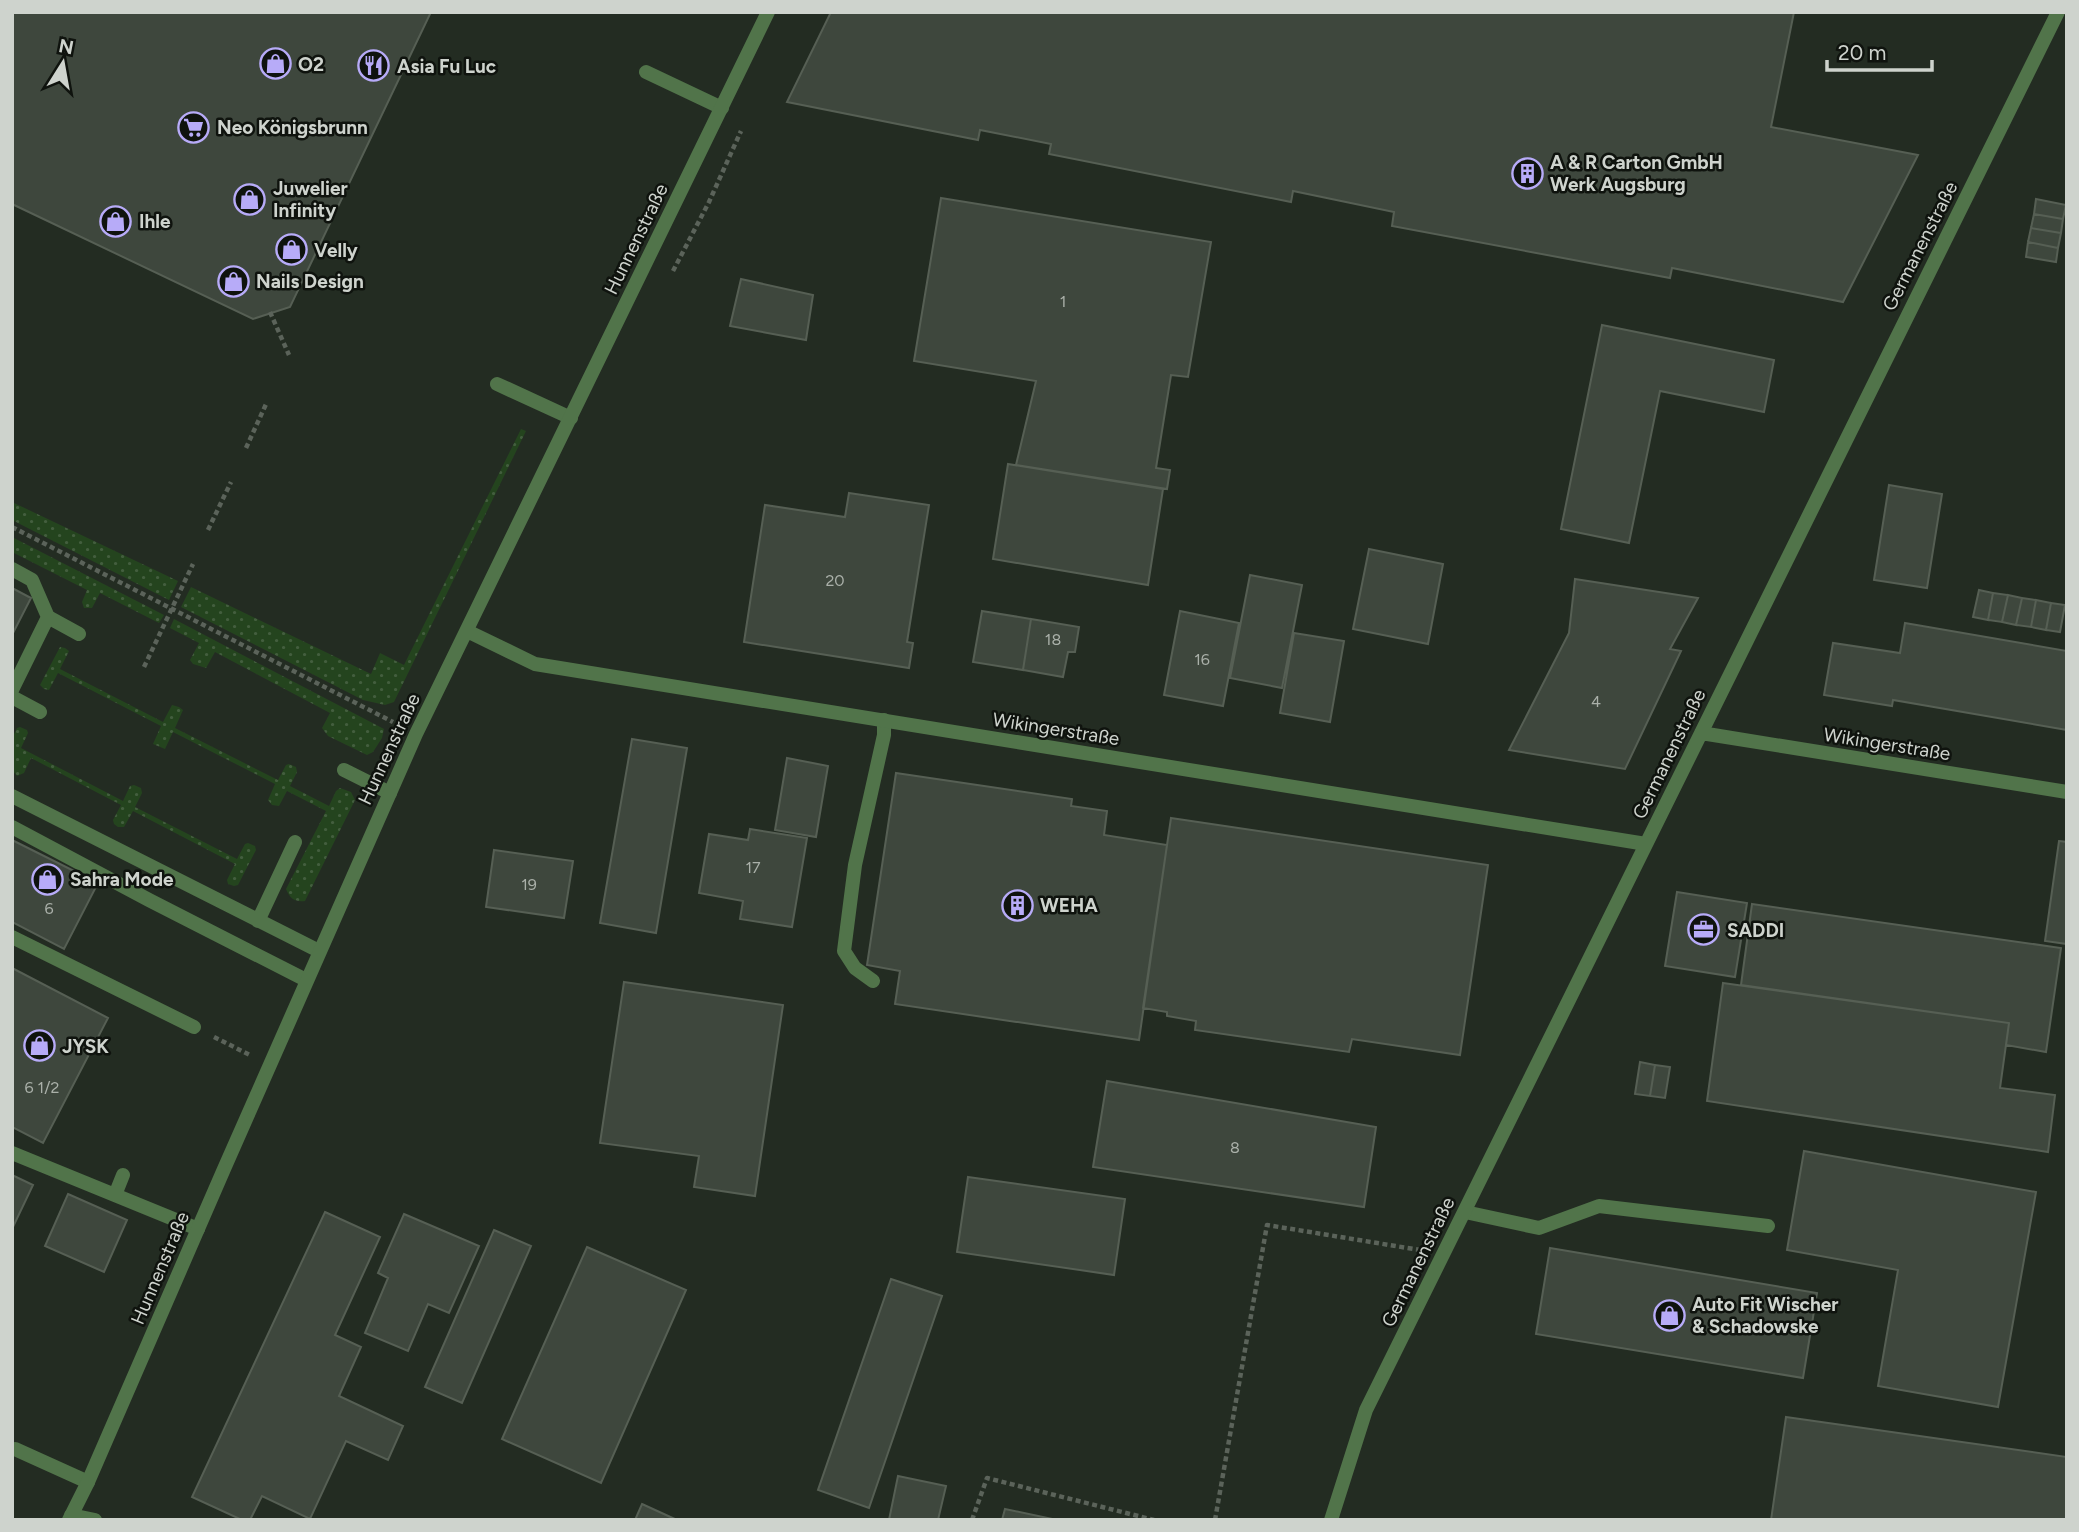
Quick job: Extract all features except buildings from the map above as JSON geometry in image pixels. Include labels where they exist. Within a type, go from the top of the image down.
[{"type":"street","name":"Hunnenstraße","points":[[95,1520],[70,1517],[88,1482],[306,980],[416,734],[768,12]]},
{"type":"street","name":"Germanenstraße","points":[[1331,1520],[1366,1410],[2058,12]]},
{"type":"street","points":[[646,72],[722,108]]},
{"type":"street","points":[[497,384],[571,418]]},
{"type":"street","points":[[12,569],[32,580],[48,617],[79,634]]},
{"type":"street","points":[[12,690],[48,617]]},
{"type":"street","name":"Wikingerstraße","points":[[467,631],[535,664],[1646,844]]},
{"type":"street","points":[[12,697],[40,712]]},
{"type":"street","points":[[873,981],[855,968],[844,951],[855,865],[884,735],[884,720]]},
{"type":"street","name":"Wikingerstraße","points":[[1701,733],[2067,792]]},
{"type":"street","points":[[344,770],[390,793]]},
{"type":"street","points":[[12,796],[319,951]]},
{"type":"street","points":[[12,827],[306,980]]},
{"type":"street","points":[[258,922],[295,842]]},
{"type":"street","points":[[12,937],[194,1027]]},
{"type":"street","points":[[12,1153],[198,1229]]},
{"type":"street","points":[[114,1195],[123,1175]]},
{"type":"street","points":[[1465,1212],[1539,1228],[1599,1206],[1768,1226]]},
{"type":"street","points":[[15,1448],[88,1482]]},
{"type":"path","points":[[270,312],[289,355]]},
{"type":"path","points":[[246,448],[267,402]]},
{"type":"path","points":[[208,530],[231,482]]},
{"type":"path","points":[[12,527],[416,734]]},
{"type":"path","points":[[144,667],[192,564]]},
{"type":"path","points":[[194,1027],[269,1065]]},
{"type":"path","points":[[1215,1520],[1267,1225],[1443,1254]]},
{"type":"path","points":[[972,1520],[987,1478],[1154,1520]]},
{"type":"green space","points":[[521,429],[526,431],[394,702],[385,705],[363,700],[181,607],[191,587],[371,674],[380,653],[404,665]]},
{"type":"green space","points":[[12,502],[178,581],[169,600],[12,520]]},
{"type":"green space","points":[[12,537],[164,615],[159,623],[100,593],[92,608],[84,608],[82,602],[87,590],[12,552]]},
{"type":"green space","points":[[174,619],[384,729],[382,738],[373,752],[367,755],[328,736],[322,728],[330,713],[215,652],[206,668],[193,664],[190,660],[199,643],[170,628]]},
{"type":"green space","points":[[60,647],[69,651],[60,669],[163,722],[172,705],[179,707],[183,710],[175,728],[278,780],[286,765],[296,767],[297,772],[290,786],[329,806],[340,788],[351,792],[355,800],[305,901],[293,899],[286,889],[326,811],[287,791],[279,806],[272,805],[268,800],[275,784],[173,732],[165,749],[153,744],[161,726],[58,673],[49,690],[44,689],[40,685]]},
{"type":"green space","points":[[20,727],[28,733],[21,748],[123,801],[130,786],[141,788],[142,793],[135,807],[237,859],[245,844],[255,846],[256,850],[238,885],[228,884],[227,880],[235,864],[133,811],[124,827],[118,827],[113,820],[121,805],[31,758],[24,773],[17,776],[12,770],[12,738]]},
{"type":"place","name":"O2","points":[[275,64]]},
{"type":"place","name":"Asia Fu Luc","points":[[374,66]]},
{"type":"place","name":"Neo Königsbrunn","points":[[194,127]]},
{"type":"place","name":"A & R Carton GmbH Werk Augsburg","points":[[1527,173]]},
{"type":"place","name":"Juwelier Infinity","points":[[250,199]]},
{"type":"place","name":"Ihle","points":[[116,221]]},
{"type":"place","name":"Velly","points":[[291,250]]},
{"type":"place","name":"Nails Design","points":[[233,281]]},
{"type":"place","name":"Sahra Mode","points":[[47,879]]},
{"type":"place","name":"WEHA","points":[[1017,905]]},
{"type":"place","name":"SADDI","points":[[1704,930]]},
{"type":"place","name":"JYSK","points":[[39,1046]]},
{"type":"place","name":"Auto Fit Wischer & Schadowske","points":[[1669,1315]]}]
